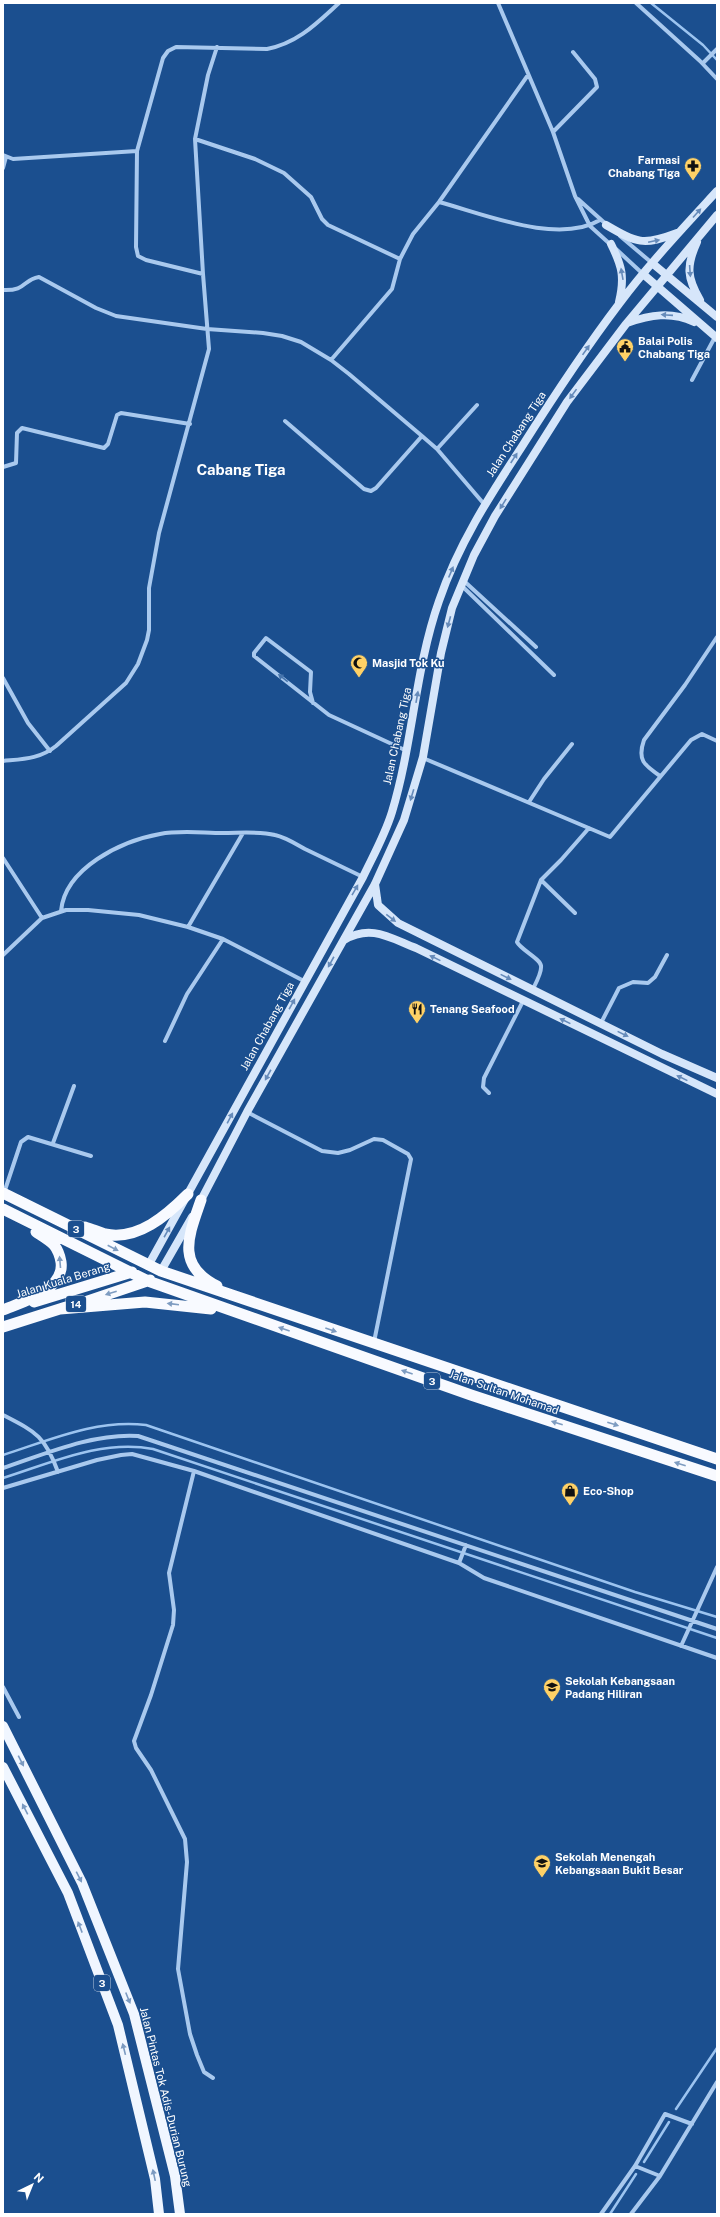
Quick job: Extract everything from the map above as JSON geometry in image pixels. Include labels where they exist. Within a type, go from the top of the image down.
[{"type":"highway","name":"3","points":[[3,1193],[148,1266],[161,1271]]},
{"type":"highway","points":[[50,1216],[106,1234],[120,1234],[132,1232],[159,1220],[188,1194]]},
{"type":"highway","points":[[201,1200],[188,1238],[188,1247],[193,1265],[209,1282],[252,1303]]},
{"type":"highway","points":[[3,1311],[41,1293],[53,1285],[61,1266],[60,1256],[54,1245],[7,1211]]},
{"type":"highway","name":"3","points":[[7,1211],[148,1281]]},
{"type":"highway","name":"Jalan Kuala Berang","points":[[3,1311],[130,1273],[148,1266]]},
{"type":"highway","name":"Jalan Sultan Mohamad","points":[[161,1271],[717,1459]]},
{"type":"highway","name":"14","points":[[3,1327],[148,1281],[161,1271]]},
{"type":"highway","name":"Jalan Sultan Mohamad","points":[[148,1281],[471,1395],[717,1476]]},
{"type":"highway","points":[[60,1309],[124,1302],[166,1303],[223,1312],[266,1323]]},
{"type":"main road","name":"Jalan Chabang Tiga","points":[[148,1266],[304,981],[363,877],[392,813],[407,751],[425,650],[439,601],[461,547],[484,504],[556,392],[618,304],[642,274],[717,191]]},
{"type":"main road","points":[[161,1271],[201,1200],[247,1112],[375,884],[404,820],[423,757],[441,653],[452,608],[477,549],[520,476],[567,402],[666,274],[717,215]]},
{"type":"main road","points":[[603,222],[635,240],[646,242],[679,233]]},
{"type":"main road","points":[[700,234],[689,260],[689,272],[692,284],[704,307]]},
{"type":"main road","points":[[611,244],[622,272],[624,284],[618,304]]},
{"type":"main road","points":[[652,263],[717,317]]},
{"type":"main road","points":[[642,274],[716,338]]},
{"type":"main road","points":[[626,324],[663,314],[676,316],[704,327]]},
{"type":"main road","points":[[375,884],[378,905],[389,917],[398,923],[662,1054],[717,1078]]},
{"type":"main road","points":[[344,940],[355,933],[366,932],[381,934],[456,968],[717,1094]]},
{"type":"main road","points":[[456,968],[462,955]]},
{"type":"main road","name":"Jalan Pintas Tok Adis-Durian Burung","points":[[3,1726],[82,1884],[134,2014],[175,2176],[180,2214]]},
{"type":"main road","name":"3","points":[[3,1767],[68,1893],[118,2025],[155,2179],[159,2214]]},
{"type":"street","points":[[203,274],[146,260],[138,256],[136,247],[137,151],[163,58],[168,51],[176,47],[268,49],[289,43],[311,28],[339,3]]},
{"type":"street","points":[[498,3],[552,132],[575,196],[590,226],[642,274]]},
{"type":"street","points":[[636,3],[702,63],[717,79]]},
{"type":"street","points":[[3,761],[35,758],[50,751],[126,683],[138,664],[149,630],[149,588],[159,533],[190,424],[209,349],[195,140],[208,75],[217,47]]},
{"type":"street","points":[[702,63],[717,48]]},
{"type":"street","points":[[552,132],[596,87],[595,79],[573,52]]},
{"type":"street","points":[[331,360],[392,289],[400,259],[413,234],[439,202],[528,75]]},
{"type":"street","points":[[195,140],[256,159],[284,173],[311,197],[322,219],[328,226],[400,259]]},
{"type":"street","points":[[3,168],[4,156],[13,159],[137,151]]},
{"type":"street","points":[[575,196],[603,222],[652,263]]},
{"type":"street","points":[[439,202],[537,227],[567,229],[590,226],[603,222]]},
{"type":"street","points":[[3,290],[18,289],[33,278],[39,277],[105,312],[207,329],[282,336],[300,342],[331,360],[422,436],[436,449],[484,504]]},
{"type":"street","points":[[692,380],[716,338]]},
{"type":"street","points":[[436,449],[477,405]]},
{"type":"street","points":[[3,467],[16,463],[17,432],[22,428],[104,448],[108,444],[117,415],[121,413],[190,424]]},
{"type":"street","points":[[285,421],[364,489],[371,492],[422,436]]},
{"type":"street","points":[[462,583],[536,648]]},
{"type":"street","points":[[462,583],[554,675]]},
{"type":"street","points":[[660,776],[647,768],[641,759],[640,750],[644,740],[685,685],[717,637]]},
{"type":"street","points":[[313,703],[310,692],[311,672],[266,638],[254,653],[254,656],[313,703],[329,715],[407,751]]},
{"type":"street","points":[[3,678],[28,723],[50,751]]},
{"type":"street","points":[[423,757],[610,837],[696,735],[702,734],[717,741]]},
{"type":"street","points":[[529,802],[544,779],[572,744]]},
{"type":"street","points":[[533,990],[542,966],[540,962],[520,948],[517,942],[541,880],[589,828]]},
{"type":"street","points":[[61,911],[64,895],[77,877],[115,850],[138,839],[161,834],[243,833],[276,835],[363,877]]},
{"type":"street","points":[[188,927],[243,833]]},
{"type":"street","points":[[3,858],[42,918]]},
{"type":"street","points":[[541,880],[575,913]]},
{"type":"street","points":[[3,955],[42,918],[61,911],[88,910],[140,915],[188,927],[223,939],[304,981]]},
{"type":"street","points":[[165,1042],[187,994],[223,939]]},
{"type":"street","points":[[601,1023],[619,988],[633,982],[648,983],[654,977],[667,955]]},
{"type":"street","points":[[489,1093],[483,1087],[484,1078],[523,1001]]},
{"type":"street","points":[[53,1143],[74,1086]]},
{"type":"street","points":[[247,1112],[322,1151],[338,1153],[350,1150],[374,1139],[383,1140],[408,1154],[411,1159],[374,1344]]},
{"type":"street","points":[[3,1193],[21,1142],[28,1137],[53,1143],[91,1156]]},
{"type":"street","points":[[3,1415],[36,1434],[44,1442],[50,1452],[57,1470]]},
{"type":"street","points":[[3,1468],[50,1452],[109,1437],[138,1436],[691,1623],[717,1629]]},
{"type":"street","points":[[3,1488],[57,1470],[97,1460],[127,1454],[145,1457],[194,1471],[459,1562],[484,1578],[717,1658]]},
{"type":"street","points":[[194,1471],[169,1573],[174,1610],[172,1625],[151,1695],[134,1741],[136,1748],[151,1770],[185,1839],[187,1862],[178,1970],[190,2034],[204,2072],[213,2078]]},
{"type":"street","points":[[459,1562],[465,1547]]},
{"type":"street","points":[[681,1646],[717,1567]]},
{"type":"street","points":[[3,1687],[19,1717]]},
{"type":"street","points":[[631,2214],[660,2176],[717,2082]]},
{"type":"street","points":[[601,2214],[635,2166],[665,2114],[692,2124]]},
{"type":"street","points":[[635,2166],[660,2176]]},
{"type":"waterway","points":[[651,3],[703,45],[717,60]]},
{"type":"waterway","points":[[3,1455],[56,1437],[91,1428],[127,1424],[146,1425],[635,1592],[717,1617]]},
{"type":"waterway","points":[[3,1478],[77,1454],[96,1450],[115,1447],[153,1449],[717,1638]]},
{"type":"waterway","points":[[676,2109],[717,2048]]},
{"type":"waterway","points":[[644,2162],[669,2122]]},
{"type":"waterway","points":[[610,2214],[636,2174]]},
{"type":"place","name":"Farmasi Chabang Tiga","points":[[693,181]]},
{"type":"place","name":"Balai Polis Chabang Tiga","points":[[625,362]]},
{"type":"place","name":"Masjid Tok Ku","points":[[359,678]]},
{"type":"place","name":"Tenang Seafood","points":[[417,1024]]},
{"type":"place","name":"Eco-Shop","points":[[570,1506]]},
{"type":"place","name":"Sekolah Kebangsaan Padang Hiliran","points":[[552,1702]]},
{"type":"place","name":"Sekolah Menengah Kebangsaan Bukit Besar","points":[[542,1878]]},
{"type":"district","name":"Cabang Tiga","points":[[241,469]]}]
